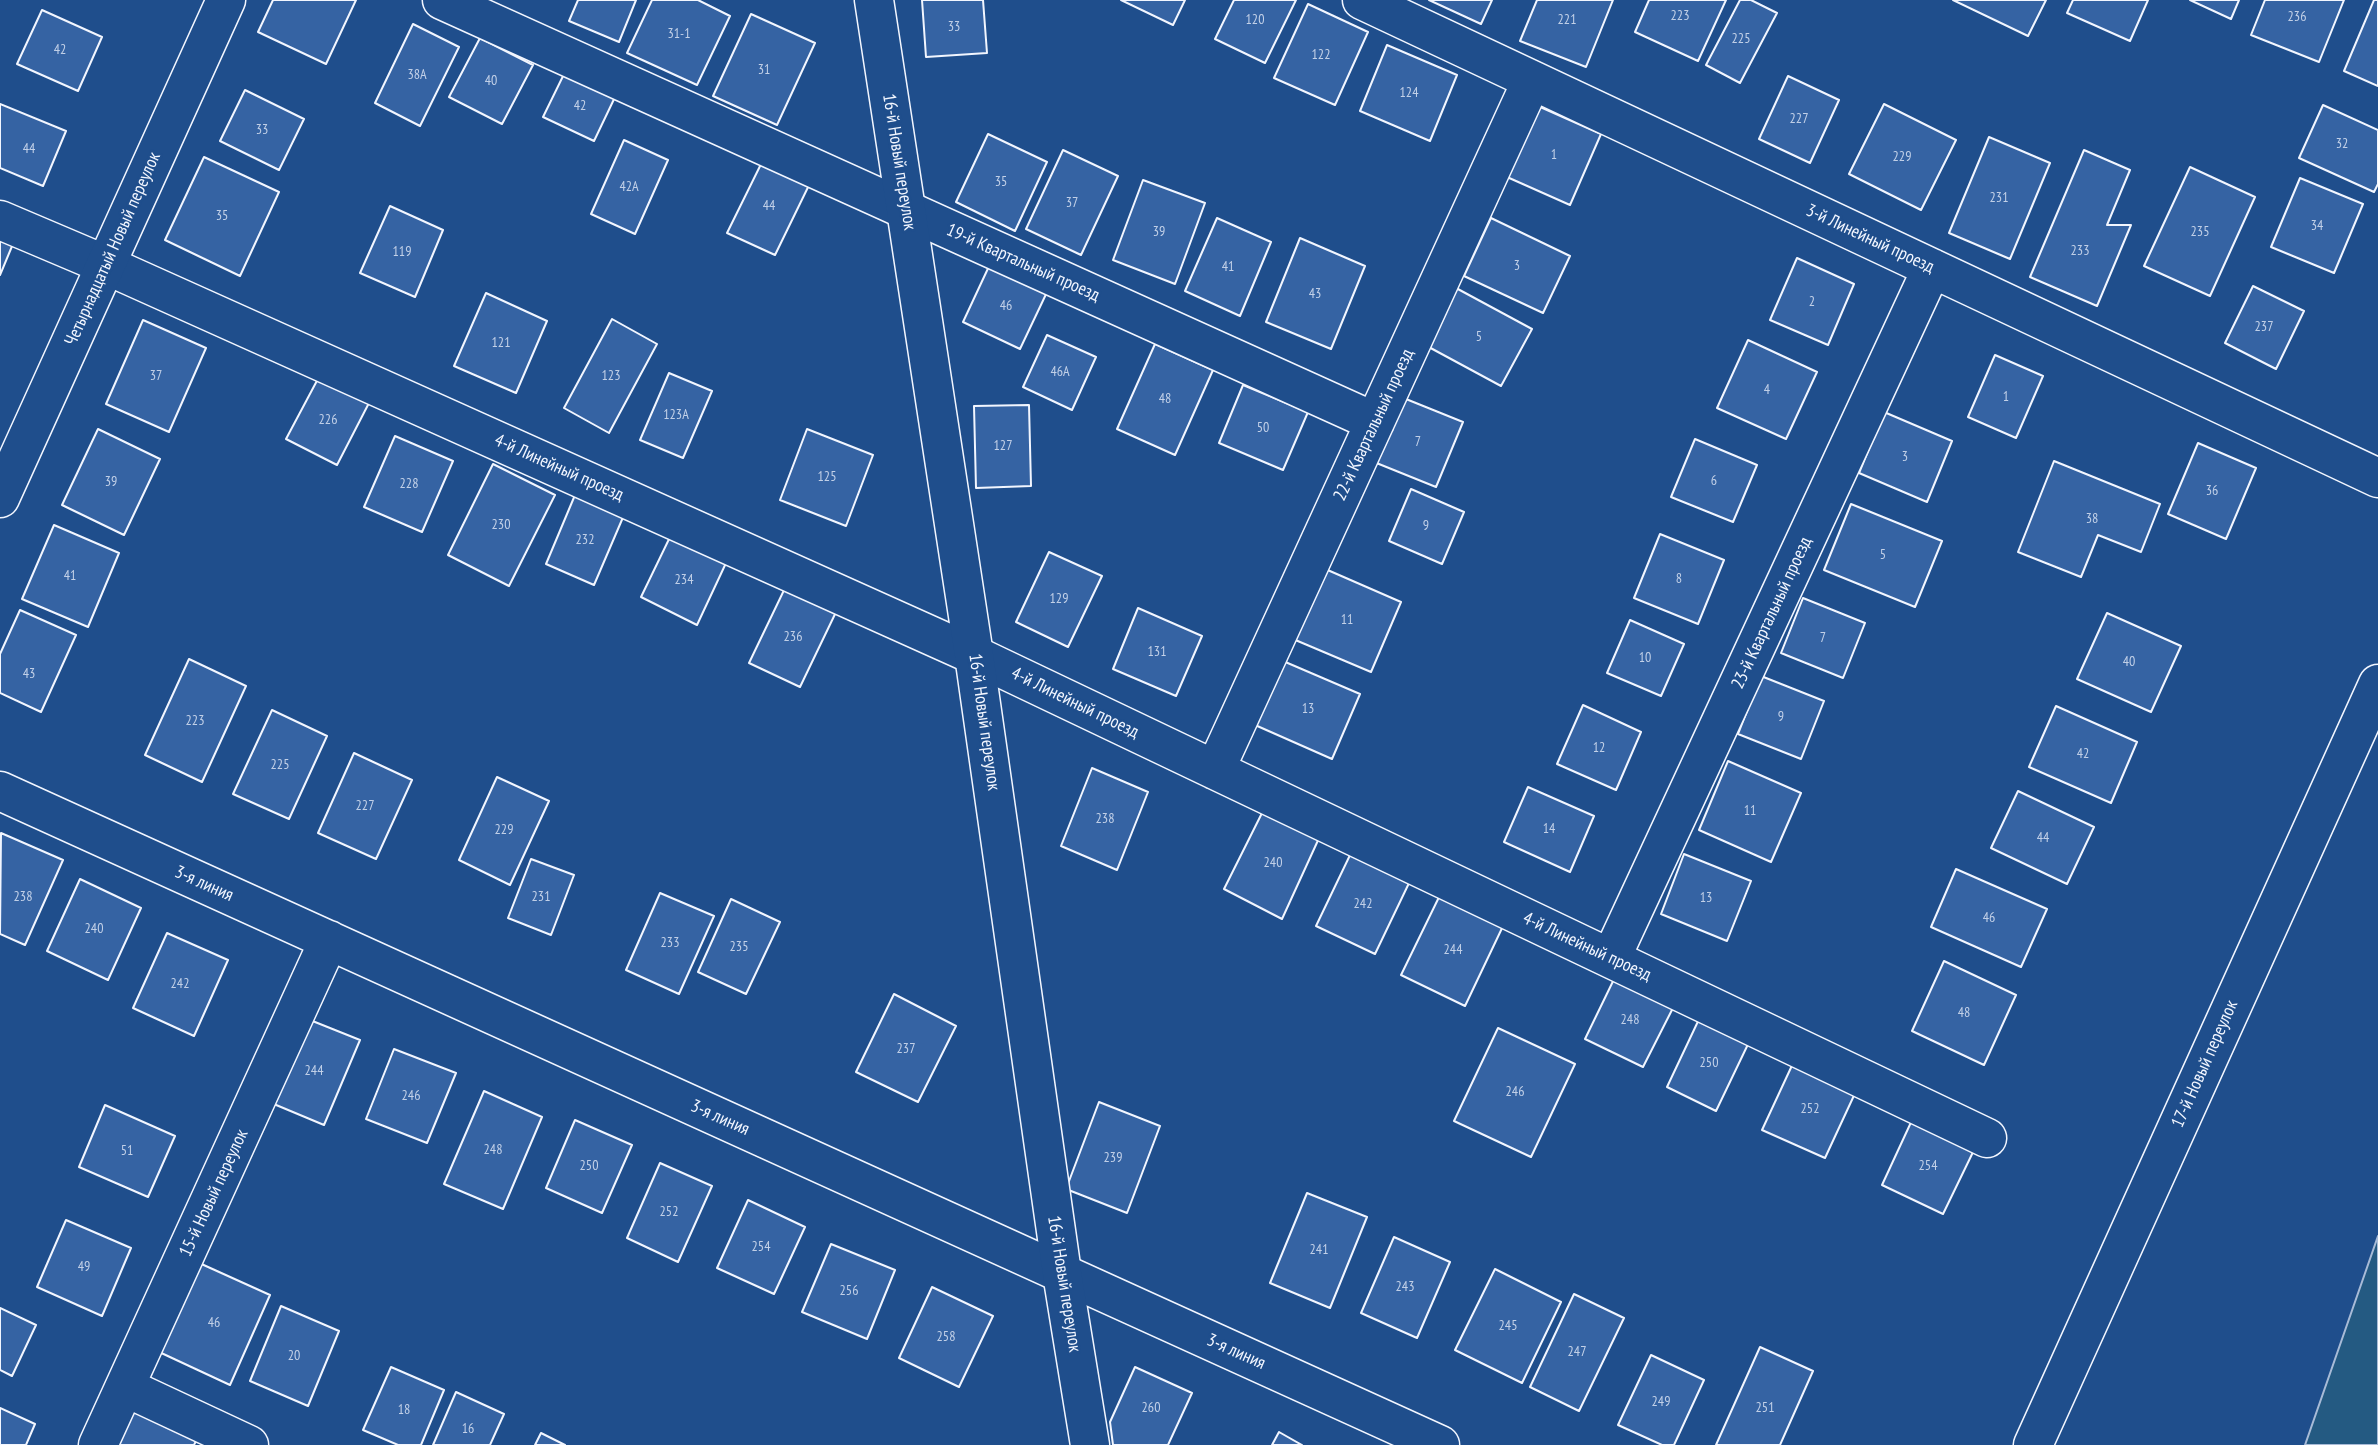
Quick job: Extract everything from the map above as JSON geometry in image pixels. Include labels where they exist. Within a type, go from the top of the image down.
[{"type":"street","name":"Четырнадцатый Новый переулок","points":[[0,498],[226,0]]},
{"type":"street","name":"19-й Квартальный проезд","points":[[442,0],[1375,422]]},
{"type":"street","name":"16-й Новый переулок","points":[[874,0],[974,655],[1062,1273],[1090,1445]]},
{"type":"street","name":"3-й Линейный проезд","points":[[1362,0],[2378,478]]},
{"type":"street","name":"22-й Квартальный проезд","points":[[1215,770],[1532,80]]},
{"type":"street","name":"4-й Линейный проезд","points":[[0,220],[106,265],[974,655],[1987,1138]]},
{"type":"street","name":"23-й Квартальный проезд","points":[[1611,958],[1932,268]]},
{"type":"street","name":"17-й Новый переулок","points":[[2033,1445],[2378,684]]},
{"type":"street","name":"3-я линия","points":[[0,791],[1440,1445]]},
{"type":"street","name":"15-й Новый переулок","points":[[99,1445],[329,940]]},
{"type":"street","points":[[125,1387],[249,1445]]},
{"type":"shaded area","points":[[2378,1236],[2378,1445],[2305,1445]]},
{"type":"building","points":[[273,0],[356,0],[326,64],[258,32]]},
{"type":"building","points":[[578,0],[636,0],[619,42],[569,21]]},
{"type":"building","points":[[652,0],[698,0],[730,16],[697,85],[627,53]]},
{"type":"building","points":[[922,0],[983,0],[987,53],[926,57]]},
{"type":"building","points":[[1121,0],[1185,0],[1173,25]]},
{"type":"building","points":[[1234,0],[1296,0],[1265,63],[1215,39]]},
{"type":"building","points":[[1429,0],[1492,0],[1481,24]]},
{"type":"building","points":[[1537,0],[1613,0],[1586,67],[1520,41]]},
{"type":"building","points":[[1649,0],[1726,0],[1698,61],[1635,32]]},
{"type":"building","points":[[1740,0],[1751,0],[1777,13],[1740,83],[1706,65]]},
{"type":"building","points":[[1953,0],[2046,0],[2028,36]]},
{"type":"building","points":[[2073,0],[2148,0],[2130,41],[2067,13]]},
{"type":"building","points":[[2190,0],[2239,0],[2231,19]]},
{"type":"building","points":[[2265,0],[2344,0],[2319,62],[2251,35]]},
{"type":"building","points":[[2374,0],[2378,0],[2378,86],[2344,71]]},
{"type":"building","points":[[1308,4],[1368,32],[1335,105],[1274,78]]},
{"type":"building","points":[[42,10],[102,37],[78,91],[17,64]]},
{"type":"building","points":[[751,14],[815,43],[777,125],[713,96]]},
{"type":"building","points":[[413,24],[459,47],[420,126],[375,103]]},
{"type":"building","points":[[480,38],[533,65],[502,124],[449,97]]},
{"type":"building","points":[[1387,45],[1457,75],[1430,141],[1360,111]]},
{"type":"building","points":[[566,70],[616,95],[594,141],[543,117]]},
{"type":"building","points":[[1788,76],[1839,100],[1810,163],[1759,139]]},
{"type":"building","points":[[245,90],[304,119],[279,170],[220,141]]},
{"type":"building","points":[[0,104],[66,131],[43,186],[0,168]]},
{"type":"building","points":[[1884,104],[1956,140],[1921,210],[1849,174]]},
{"type":"building","points":[[2323,105],[2378,130],[2378,184],[2374,192],[2299,158]]},
{"type":"building","points":[[1538,106],[1601,134],[1570,205],[1507,177]]},
{"type":"building","points":[[988,134],[1047,162],[1015,231],[956,202]]},
{"type":"building","points":[[1989,137],[2050,163],[2010,259],[1949,233]]},
{"type":"building","points":[[624,140],[668,160],[635,234],[591,214]]},
{"type":"building","points":[[1063,150],[1118,176],[1081,255],[1026,229]]},
{"type":"building","points":[[2084,150],[2130,170],[2107,225],[2131,225],[2097,306],[2030,277]]},
{"type":"building","points":[[765,156],[812,179],[775,255],[727,233]]},
{"type":"building","points":[[204,157],[279,192],[240,276],[165,240]]},
{"type":"building","points":[[2190,167],[2255,197],[2210,296],[2144,266]]},
{"type":"building","points":[[2300,178],[2363,204],[2334,273],[2271,247]]},
{"type":"building","points":[[1143,180],[1205,203],[1175,284],[1113,260]]},
{"type":"building","points":[[390,206],[443,230],[415,297],[360,273]]},
{"type":"building","points":[[1217,218],[1271,242],[1240,316],[1185,291]]},
{"type":"building","points":[[1491,218],[1570,256],[1543,313],[1464,276]]},
{"type":"building","points":[[0,233],[15,239],[0,275]]},
{"type":"building","points":[[1300,238],[1365,266],[1331,349],[1266,322]]},
{"type":"building","points":[[1797,258],[1854,284],[1828,345],[1770,320]]},
{"type":"building","points":[[991,262],[1048,290],[1020,349],[963,322]]},
{"type":"building","points":[[2253,286],[2304,311],[2276,369],[2225,343]]},
{"type":"building","points":[[1456,288],[1532,329],[1501,386],[1425,345]]},
{"type":"building","points":[[486,293],[547,321],[516,393],[454,366]]},
{"type":"building","points":[[612,319],[657,344],[609,433],[564,408]]},
{"type":"building","points":[[143,320],[206,348],[169,432],[106,404]]},
{"type":"building","points":[[1047,335],[1096,357],[1072,410],[1023,387]]},
{"type":"building","points":[[1748,340],[1817,372],[1786,439],[1717,408]]},
{"type":"building","points":[[1155,344],[1213,370],[1175,455],[1117,429]]},
{"type":"building","points":[[1995,355],[2043,376],[2016,438],[1968,417]]},
{"type":"building","points":[[669,373],[712,391],[683,458],[640,440]]},
{"type":"building","points":[[320,375],[370,401],[337,465],[286,439]]},
{"type":"building","points":[[1243,385],[1308,412],[1283,470],[1219,443]]},
{"type":"building","points":[[1401,397],[1463,422],[1436,487],[1374,462]]},
{"type":"building","points":[[1029,405],[1031,486],[976,488],[974,406]]},
{"type":"building","points":[[1884,412],[1952,441],[1927,502],[1859,473]]},
{"type":"building","points":[[98,429],[160,459],[124,535],[62,505]]},
{"type":"building","points":[[807,429],[873,455],[846,526],[780,500]]},
{"type":"building","points":[[395,436],[453,461],[422,532],[364,507]]},
{"type":"building","points":[[1695,439],[1757,465],[1733,522],[1671,497]]},
{"type":"building","points":[[2198,443],[2256,468],[2226,539],[2168,514]]},
{"type":"building","points":[[2054,461],[2160,504],[2141,552],[2098,535],[2081,577],[2018,552]]},
{"type":"building","points":[[493,464],[555,495],[509,586],[448,555]]},
{"type":"building","points":[[1411,489],[1464,512],[1442,564],[1389,541]]},
{"type":"building","points":[[575,495],[624,515],[594,585],[546,564]]},
{"type":"building","points":[[1851,504],[1942,541],[1915,607],[1824,570]]},
{"type":"building","points":[[54,525],[119,553],[88,627],[22,599]]},
{"type":"building","points":[[1660,534],[1724,560],[1698,624],[1634,598]]},
{"type":"building","points":[[671,535],[726,563],[697,625],[641,597]]},
{"type":"building","points":[[1049,552],[1102,576],[1068,647],[1016,622]]},
{"type":"building","points":[[1323,568],[1401,602],[1371,672],[1293,639]]},
{"type":"building","points":[[786,586],[837,610],[800,687],[749,663]]},
{"type":"building","points":[[1803,598],[1865,623],[1843,678],[1781,653]]},
{"type":"building","points":[[1138,608],[1202,636],[1176,696],[1113,669]]},
{"type":"building","points":[[20,610],[76,635],[41,712],[0,693],[0,654]]},
{"type":"building","points":[[2107,613],[2181,646],[2151,712],[2077,679]]},
{"type":"building","points":[[1630,620],[1684,644],[1661,696],[1607,673]]},
{"type":"building","points":[[189,659],[246,686],[202,782],[145,755]]},
{"type":"building","points":[[1283,661],[1360,694],[1332,759],[1255,725]]},
{"type":"building","points":[[1761,676],[1824,701],[1801,759],[1738,734]]},
{"type":"building","points":[[1583,705],[1641,732],[1616,790],[1557,764]]},
{"type":"building","points":[[2056,706],[2137,742],[2111,803],[2029,767]]},
{"type":"building","points":[[272,710],[327,736],[289,819],[233,794]]},
{"type":"building","points":[[354,753],[412,780],[376,859],[318,833]]},
{"type":"building","points":[[1728,761],[1801,793],[1771,862],[1699,830]]},
{"type":"building","points":[[1092,768],[1148,792],[1117,870],[1061,846]]},
{"type":"building","points":[[497,777],[549,801],[510,885],[459,860]]},
{"type":"building","points":[[1528,787],[1594,816],[1570,872],[1504,842]]},
{"type":"building","points":[[2018,791],[2094,827],[2067,884],[1991,848]]},
{"type":"building","points":[[1264,809],[1320,836],[1282,919],[1224,889]]},
{"type":"building","points":[[1,833],[63,860],[25,945],[0,934]]},
{"type":"building","points":[[1351,853],[1410,881],[1375,954],[1316,926]]},
{"type":"building","points":[[1684,854],[1751,881],[1727,941],[1661,914]]},
{"type":"building","points":[[531,859],[574,875],[551,935],[508,918]]},
{"type":"building","points":[[1956,869],[2047,909],[2021,967],[1931,927]]},
{"type":"building","points":[[80,879],[141,908],[108,980],[47,951]]},
{"type":"building","points":[[660,893],[714,916],[679,994],[626,970]]},
{"type":"building","points":[[1441,893],[1504,924],[1465,1006],[1401,975]]},
{"type":"building","points":[[731,899],[780,922],[746,994],[698,972]]},
{"type":"building","points":[[167,933],[228,960],[194,1036],[133,1008]]},
{"type":"building","points":[[1944,961],[2016,995],[1984,1065],[1912,1031]]},
{"type":"building","points":[[1617,973],[1676,1002],[1643,1067],[1585,1039]]},
{"type":"building","points":[[894,994],[956,1026],[918,1102],[856,1072]]},
{"type":"building","points":[[1701,1015],[1751,1038],[1716,1111],[1667,1087]]},
{"type":"building","points":[[305,1018],[360,1040],[324,1125],[269,1102]]},
{"type":"building","points":[[1498,1028],[1575,1064],[1531,1157],[1454,1121]]},
{"type":"building","points":[[394,1049],[456,1073],[427,1143],[366,1119]]},
{"type":"building","points":[[1795,1059],[1857,1089],[1825,1158],[1762,1130]]},
{"type":"building","points":[[484,1091],[542,1117],[503,1209],[444,1184]]},
{"type":"building","points":[[1099,1102],[1160,1126],[1127,1213],[1066,1189]]},
{"type":"building","points":[[105,1105],[175,1136],[148,1197],[79,1167]]},
{"type":"building","points":[[1913,1118],[1975,1148],[1943,1214],[1882,1185]]},
{"type":"building","points":[[575,1120],[632,1145],[602,1213],[546,1188]]},
{"type":"building","points":[[660,1163],[712,1186],[678,1262],[627,1238]]},
{"type":"building","points":[[1307,1193],[1367,1217],[1330,1308],[1270,1283]]},
{"type":"building","points":[[748,1200],[805,1227],[774,1294],[717,1268]]},
{"type":"building","points":[[66,1220],[131,1248],[102,1316],[37,1287]]},
{"type":"building","points":[[1394,1237],[1450,1262],[1417,1338],[1361,1313]]},
{"type":"building","points":[[831,1244],[895,1270],[867,1339],[802,1312]]},
{"type":"building","points":[[197,1262],[270,1295],[230,1385],[157,1351]]},
{"type":"building","points":[[1495,1269],[1561,1302],[1522,1383],[1455,1350]]},
{"type":"building","points":[[932,1287],[993,1316],[959,1387],[899,1358]]},
{"type":"building","points":[[1574,1294],[1624,1318],[1579,1411],[1530,1387]]},
{"type":"building","points":[[281,1306],[339,1331],[308,1406],[250,1381]]},
{"type":"building","points":[[0,1308],[36,1325],[12,1376],[0,1370]]},
{"type":"building","points":[[1760,1347],[1813,1371],[1780,1445],[1716,1445]]},
{"type":"building","points":[[1651,1355],[1704,1380],[1674,1445],[1662,1445],[1618,1425]]},
{"type":"building","points":[[391,1367],[444,1390],[421,1445],[398,1445],[363,1430]]},
{"type":"building","points":[[1135,1367],[1192,1393],[1168,1445],[1113,1445],[1110,1422]]},
{"type":"building","points":[[456,1392],[504,1414],[490,1445],[433,1445]]},
{"type":"building","points":[[131,1405],[198,1437],[194,1445],[112,1445]]},
{"type":"building","points":[[0,1408],[35,1424],[26,1445],[0,1445]]},
{"type":"building","points":[[1279,1432],[1302,1445],[1272,1445]]},
{"type":"building","points":[[541,1433],[565,1445],[535,1445]]}]
